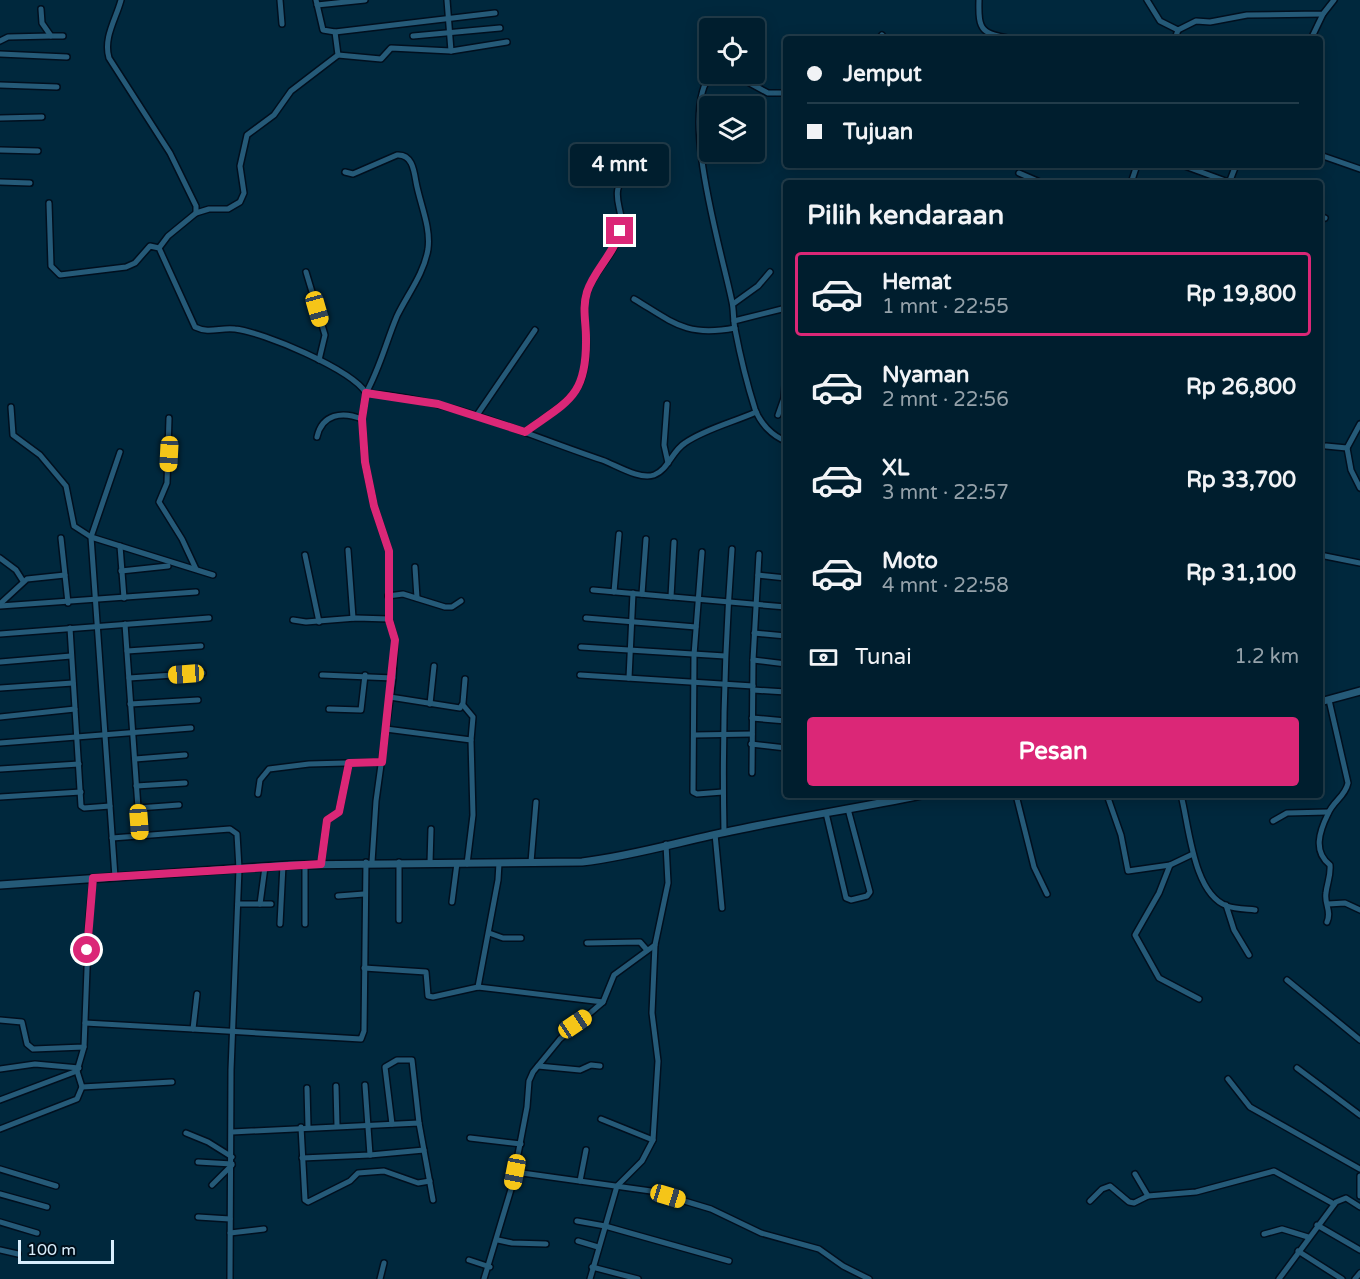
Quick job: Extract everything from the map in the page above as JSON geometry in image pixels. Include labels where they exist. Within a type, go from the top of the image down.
[{"type":"street","points":[[121,0],[108,38],[106,48],[109,58],[191,190],[196,213]]},
{"type":"street","points":[[280,0],[282,24]]},
{"type":"street","points":[[365,0],[317,2],[323,30],[334,32],[495,13]]},
{"type":"street","points":[[447,0],[452,51]]},
{"type":"street","points":[[979,0],[979,17],[983,30],[987,34],[997,36]]},
{"type":"street","points":[[1147,0],[1160,21],[1178,30]]},
{"type":"street","points":[[1312,36],[1334,0]]},
{"type":"street","points":[[41,9],[42,23],[51,36]]},
{"type":"street","points":[[1176,36],[1178,30],[1196,21],[1210,22],[1247,15],[1323,15]]},
{"type":"street","points":[[413,36],[500,28]]},
{"type":"street","points":[[334,32],[338,55]]},
{"type":"street","points":[[0,41],[9,38],[63,36]]},
{"type":"street","points":[[159,248],[168,236],[196,213],[209,209],[228,209],[240,202],[244,193],[240,166],[247,135],[276,113],[291,91],[338,55],[379,59],[391,48],[452,51],[507,42]]},
{"type":"street","points":[[0,54],[67,57]]},
{"type":"street","points":[[705,84],[702,94],[699,148],[732,304],[734,325],[756,412],[770,433],[783,440]]},
{"type":"street","points":[[751,84],[768,93],[783,93]]},
{"type":"street","points":[[0,86],[57,87]]},
{"type":"street","points":[[0,118],[42,117]]},
{"type":"street","points":[[0,150],[38,151]]},
{"type":"street","points":[[86,1023],[361,1039],[364,1031],[364,894],[393,678],[395,640],[389,620],[388,596],[391,564],[368,483],[362,419],[366,393],[379,370],[396,319],[420,273],[428,249],[428,231],[415,172],[411,161],[404,156],[397,155],[353,174],[345,172]]},
{"type":"street","points":[[1323,155],[1360,169]]},
{"type":"street","points":[[525,432],[567,402],[580,387],[586,364],[584,311],[588,290],[617,243],[620,221],[616,199],[619,183],[630,165]]},
{"type":"street","points":[[1190,168],[1222,180]]},
{"type":"street","points":[[1018,172],[1035,180]]},
{"type":"street","points":[[0,182],[30,183]]},
{"type":"street","points":[[49,203],[51,266],[60,275],[126,267],[135,262],[150,246],[159,248]]},
{"type":"street","points":[[159,248],[195,327],[202,330],[235,328],[319,360],[351,378],[366,393],[438,404],[477,415],[636,474],[652,476],[668,463],[687,441],[756,412]]},
{"type":"street","points":[[306,272],[325,335],[319,360]]},
{"type":"street","points":[[732,304],[758,286],[770,272]]},
{"type":"street","points":[[634,299],[690,331],[701,333],[783,309]]},
{"type":"street","points":[[477,415],[535,330]]},
{"type":"street","points":[[778,414],[783,401]]},
{"type":"street","points":[[667,404],[664,445],[668,463]]},
{"type":"street","points":[[11,407],[13,435],[40,455],[66,486],[74,526],[91,537],[213,574]]},
{"type":"street","points":[[317,437],[321,425],[336,415],[350,415],[362,419]]},
{"type":"street","points":[[169,418],[167,483],[159,502],[182,539],[196,569]]},
{"type":"street","points":[[1360,424],[1347,448],[1351,470],[1360,488]]},
{"type":"street","points":[[1326,446],[1347,448]]},
{"type":"street","points":[[115,877],[91,537],[120,452]]},
{"type":"street","points":[[614,592],[619,534]]},
{"type":"street","points":[[61,538],[68,603]]},
{"type":"street","points":[[642,594],[646,539]]},
{"type":"street","points":[[671,597],[675,542]]},
{"type":"street","points":[[120,546],[124,598]]},
{"type":"street","points":[[724,832],[724,684],[732,549]]},
{"type":"street","points":[[348,550],[353,618]]},
{"type":"street","points":[[702,552],[694,655],[693,792],[697,794],[723,792]]},
{"type":"street","points":[[752,773],[753,660],[759,554]]},
{"type":"street","points":[[305,555],[319,622]]},
{"type":"street","points":[[1323,556],[1360,563]]},
{"type":"street","points":[[0,558],[16,570],[23,582]]},
{"type":"street","points":[[122,571],[168,566]]},
{"type":"street","points":[[415,567],[417,598]]},
{"type":"street","points":[[0,605],[23,582],[65,575]]},
{"type":"street","points":[[758,575],[783,578]]},
{"type":"street","points":[[593,590],[783,607]]},
{"type":"street","points":[[0,605],[68,603],[196,592]]},
{"type":"street","points":[[629,678],[633,593]]},
{"type":"street","points":[[388,596],[403,594],[445,607],[452,607],[461,601]]},
{"type":"street","points":[[0,634],[209,618]]},
{"type":"street","points":[[293,620],[319,622],[353,618],[389,620]]},
{"type":"street","points":[[586,618],[696,627]]},
{"type":"street","points":[[125,624],[140,836]]},
{"type":"street","points":[[70,628],[82,807],[110,806]]},
{"type":"street","points":[[754,633],[783,636]]},
{"type":"street","points":[[127,651],[201,646]]},
{"type":"street","points":[[581,646],[725,656]]},
{"type":"street","points":[[0,662],[71,656]]},
{"type":"street","points":[[753,660],[783,664]]},
{"type":"street","points":[[430,704],[434,666]]},
{"type":"street","points":[[129,678],[203,673]]},
{"type":"street","points":[[322,675],[365,675],[393,678]]},
{"type":"street","points":[[329,709],[361,710],[365,675]]},
{"type":"street","points":[[579,675],[724,684],[783,692]]},
{"type":"street","points":[[465,679],[462,705],[473,717],[471,740],[473,815],[467,864]]},
{"type":"street","points":[[0,688],[73,683]]},
{"type":"street","points":[[1323,701],[1360,691]]},
{"type":"street","points":[[390,697],[460,708],[462,705]]},
{"type":"street","points":[[130,704],[198,700]]},
{"type":"street","points":[[1327,922],[1330,916],[1325,895],[1331,878],[1330,865],[1321,858],[1318,844],[1328,812],[1345,794],[1347,783],[1329,700]]},
{"type":"street","points":[[0,717],[75,709]]},
{"type":"street","points":[[752,718],[783,720]]},
{"type":"street","points":[[0,743],[191,728]]},
{"type":"street","points":[[386,729],[471,740]]},
{"type":"street","points":[[694,735],[752,734]]},
{"type":"street","points":[[751,744],[783,748]]},
{"type":"street","points":[[135,759],[184,755]]},
{"type":"street","points":[[258,794],[260,780],[269,769],[382,762]]},
{"type":"street","points":[[321,864],[327,820],[339,812],[349,763]]},
{"type":"street","points":[[0,769],[79,764]]},
{"type":"street","points":[[136,786],[185,783]]},
{"type":"street","points":[[0,797],[81,792]]},
{"type":"street","points":[[1017,798],[1034,867],[1047,894]]},
{"type":"street","points":[[1108,798],[1121,835],[1128,870],[1170,865],[1193,854]]},
{"type":"street","points":[[1182,798],[1193,854],[1207,887],[1219,902],[1255,910]]},
{"type":"street","points":[[0,885],[283,865],[369,862],[467,864],[612,858],[666,844],[848,809],[880,799]]},
{"type":"street","points":[[531,862],[536,802]]},
{"type":"street","points":[[138,808],[179,805]]},
{"type":"street","points":[[826,813],[846,898],[850,900],[867,896],[870,892],[848,809]]},
{"type":"street","points":[[1273,821],[1287,813],[1328,812]]},
{"type":"street","points":[[112,838],[233,829],[237,834],[239,869],[231,1070],[230,1279]]},
{"type":"street","points":[[430,863],[431,829]]},
{"type":"street","points":[[715,834],[722,908]]},
{"type":"street","points":[[590,1279],[617,1186],[642,1161],[653,1140],[658,1061],[652,1013],[655,945],[668,883],[666,844]]},
{"type":"street","points":[[399,862],[399,920]]},
{"type":"street","points":[[453,902],[457,863]]},
{"type":"street","points":[[478,987],[489,933],[499,863]]},
{"type":"street","points":[[280,924],[283,865]]},
{"type":"street","points":[[305,865],[305,924]]},
{"type":"street","points":[[1170,865],[1159,893],[1135,934],[1159,978],[1199,999]]},
{"type":"street","points":[[260,904],[265,867]]},
{"type":"street","points":[[0,1129],[71,1102],[80,1096],[82,1087],[78,1069],[84,1047],[86,1023],[89,917],[93,878]]},
{"type":"street","points":[[339,896],[364,894]]},
{"type":"street","points":[[1328,904],[1345,903],[1360,910]]},
{"type":"street","points":[[238,904],[271,904]]},
{"type":"street","points":[[1226,905],[1234,930],[1249,955]]},
{"type":"street","points":[[489,933],[503,938],[521,938]]},
{"type":"street","points":[[588,943],[640,942],[647,950]]},
{"type":"street","points":[[484,1279],[498,1240],[515,1172],[529,1081],[538,1066],[575,1024],[603,1002],[614,975],[655,945]]},
{"type":"street","points":[[364,968],[426,972],[430,997],[445,996],[478,987],[603,1002]]},
{"type":"street","points":[[1287,980],[1360,1040]]},
{"type":"street","points":[[193,1029],[197,994]]},
{"type":"street","points":[[0,1020],[22,1022],[27,1044],[33,1049],[84,1047]]},
{"type":"street","points":[[392,1124],[385,1067],[397,1060],[412,1060],[419,1123],[433,1200]]},
{"type":"street","points":[[0,1069],[35,1064],[78,1069]]},
{"type":"street","points":[[538,1066],[581,1070],[591,1065],[600,1066]]},
{"type":"street","points":[[1297,1068],[1360,1115]]},
{"type":"street","points":[[0,1100],[78,1069]]},
{"type":"street","points":[[1228,1078],[1250,1107],[1360,1169]]},
{"type":"street","points":[[82,1087],[172,1082]]},
{"type":"street","points":[[365,1085],[370,1155]]},
{"type":"street","points":[[336,1086],[337,1126]]},
{"type":"street","points":[[307,1088],[308,1127]]},
{"type":"street","points":[[601,1119],[653,1140]]},
{"type":"street","points":[[232,1132],[419,1123]]},
{"type":"street","points":[[301,1127],[305,1200],[308,1202],[350,1181],[358,1173],[384,1171],[418,1183],[430,1182]]},
{"type":"street","points":[[186,1133],[208,1142],[232,1162]]},
{"type":"street","points":[[470,1138],[521,1144]]},
{"type":"street","points":[[580,1180],[586,1149]]},
{"type":"street","points":[[302,1158],[424,1150]]},
{"type":"street","points":[[198,1161],[232,1162]]},
{"type":"street","points":[[212,1185],[232,1162]]},
{"type":"street","points":[[0,1169],[56,1186]]},
{"type":"street","points":[[1090,1201],[1102,1189],[1110,1186],[1131,1203],[1148,1197],[1196,1192],[1274,1171],[1334,1204]]},
{"type":"street","points":[[515,1172],[651,1191],[711,1209],[761,1233],[819,1249],[843,1266],[869,1279]]},
{"type":"street","points":[[1135,1174],[1148,1197]]},
{"type":"street","points":[[1290,1279],[1281,1276],[1334,1204],[1359,1195],[1360,1176]]},
{"type":"street","points":[[0,1194],[47,1207]]},
{"type":"street","points":[[1346,1198],[1360,1207]]},
{"type":"street","points":[[198,1217],[230,1219]]},
{"type":"street","points":[[577,1221],[605,1226],[729,1261]]},
{"type":"street","points":[[0,1222],[37,1233]]},
{"type":"street","points":[[1317,1225],[1360,1250]]},
{"type":"street","points":[[230,1233],[264,1229]]},
{"type":"street","points":[[1264,1234],[1282,1229],[1308,1237]]},
{"type":"street","points":[[498,1240],[512,1243],[546,1244]]},
{"type":"street","points":[[578,1241],[598,1247]]},
{"type":"street","points":[[0,1250],[18,1254]]},
{"type":"street","points":[[1298,1251],[1342,1279]]},
{"type":"street","points":[[470,1260],[490,1267]]},
{"type":"street","points":[[380,1279],[384,1263]]},
{"type":"street","points":[[592,1267],[639,1279]]},
{"type":"street","points":[[1355,1279],[1360,1273]]},
{"type":"route","points":[[87,950],[93,878],[321,864],[327,820],[339,812],[349,763],[382,762],[395,658],[395,640],[389,620],[388,596],[391,564],[386,537],[368,483],[365,462],[362,419],[366,393],[389,394],[438,404],[525,432],[567,402],[580,387],[586,364],[584,311],[588,290],[617,243],[620,231]]}]
